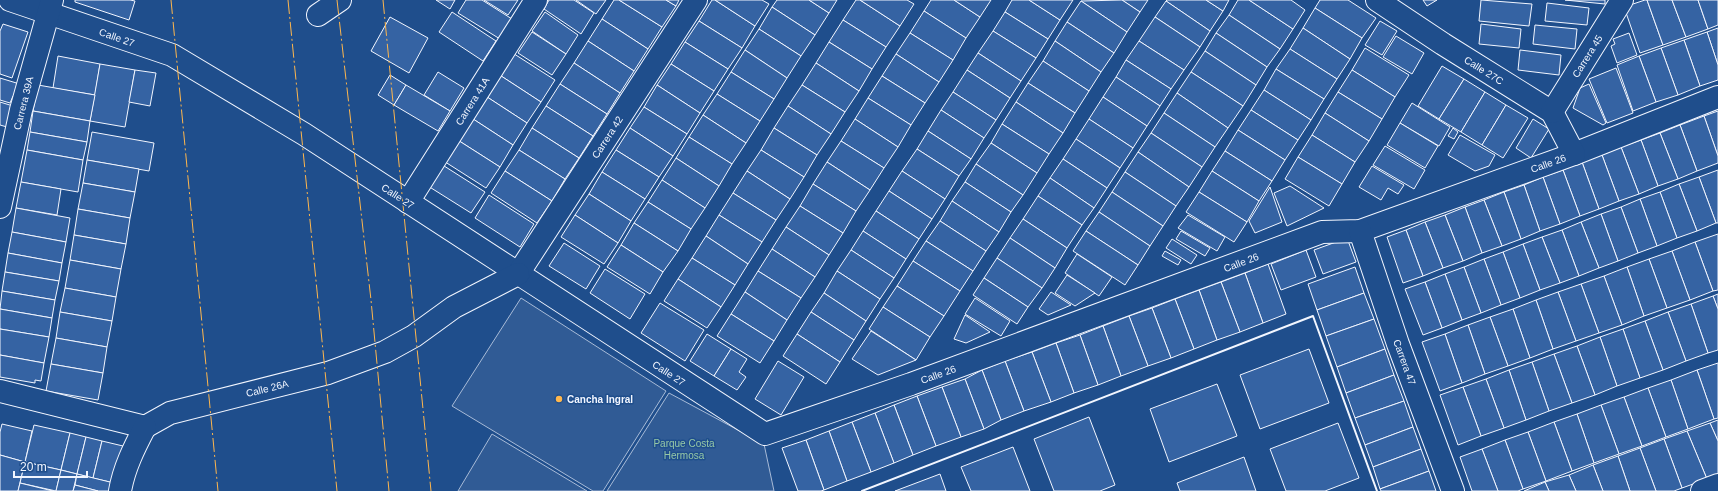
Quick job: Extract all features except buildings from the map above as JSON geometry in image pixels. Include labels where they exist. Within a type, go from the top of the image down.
[{"type":"street","name":"Calle 27","points":[[10,0],[50,7],[172,55],[304,134],[765,434]]},
{"type":"street","points":[[318,15],[340,0]]},
{"type":"street","name":"Carrera 41A","points":[[408,202],[536,0]]},
{"type":"street","name":"Carrera 42","points":[[518,274],[696,0]]},
{"type":"street","name":"Calle 27C","points":[[1377,0],[1443,44],[1552,112]]},
{"type":"street","name":"Carrera 45","points":[[1552,112],[1622,0]]},
{"type":"street","name":"Carrera 39A","points":[[0,207],[21,110],[50,7]]},
{"type":"street","name":"Calle 26","points":[[765,434],[911,384],[1322,232],[1360,231],[1574,154],[1718,97]]},
{"type":"street","points":[[1552,112],[1574,154]]},
{"type":"street","name":"Carrera 47","points":[[1360,231],[1398,344],[1453,491]]},
{"type":"street","name":"Calle 26A","points":[[145,427],[170,413],[328,372],[385,352],[414,336],[454,307],[518,274]]},
{"type":"street","points":[[0,391],[145,427],[132,450],[122,477],[120,491]]},
{"type":"street","points":[[1702,491],[1718,485]]},
{"type":"green space","name":"Cancha Ingral","points":[[521,298],[666,391],[603,491],[593,491],[452,406]]},
{"type":"green space","name":"Parque Costa Hermosa","points":[[669,393],[764,444],[774,491],[607,491]]},
{"type":"green space","points":[[492,434],[587,491],[458,491]]},
{"type":"wall","points":[[862,491],[1313,316],[1377,491]]},
{"type":"power","points":[[171,0],[218,491]]},
{"type":"power","points":[[288,0],[337,491]]},
{"type":"power","points":[[337,0],[371,300],[389,491]]},
{"type":"power","points":[[383,0],[431,491]]},
{"type":"place","name":"Cancha Ingral","points":[[559,399]]}]
